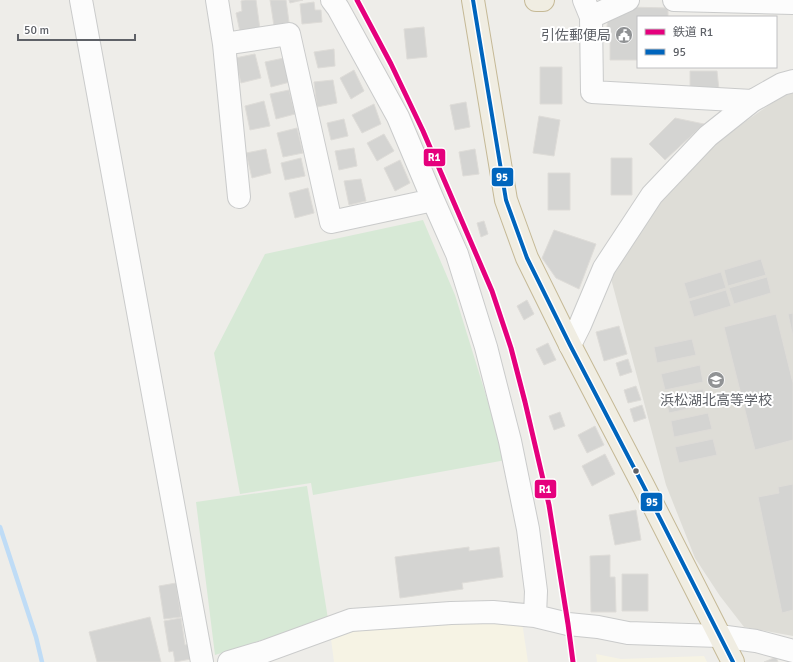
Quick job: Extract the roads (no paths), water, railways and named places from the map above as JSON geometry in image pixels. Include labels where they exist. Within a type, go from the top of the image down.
[{"type":"highway","points":[[473,0],[506,200],[527,258],[570,345],[733,662]]},
{"type":"highway","points":[[536,0],[543,0]]},
{"type":"street","points":[[81,0],[202,662]]},
{"type":"street","points":[[217,0],[224,44],[239,197]]},
{"type":"street","points":[[332,0],[338,8],[398,117],[433,200],[458,254],[486,346],[510,440],[528,529],[536,591],[535,616]]},
{"type":"street","points":[[628,0],[588,9],[592,92],[752,101]]},
{"type":"street","points":[[674,0],[793,3]]},
{"type":"street","points":[[224,44],[289,34],[331,222],[433,200]]},
{"type":"street","points":[[570,345],[604,268],[652,194],[708,136],[752,101],[782,84],[793,81]]},
{"type":"street","points":[[229,662],[262,652],[351,620],[451,613],[493,612],[535,616],[568,624],[598,627],[628,633],[719,636],[756,641],[793,651]]},
{"type":"waterway","points":[[0,527],[36,637],[42,662]]},
{"type":"rail line","name":"R1","points":[[357,0],[391,64],[423,131],[492,291],[511,348],[549,505],[573,662]]},
{"type":"place","name":"引佐郵便局","points":[[624,35]]},
{"type":"place","name":"浜松湖北高等学校","points":[[716,380]]}]
